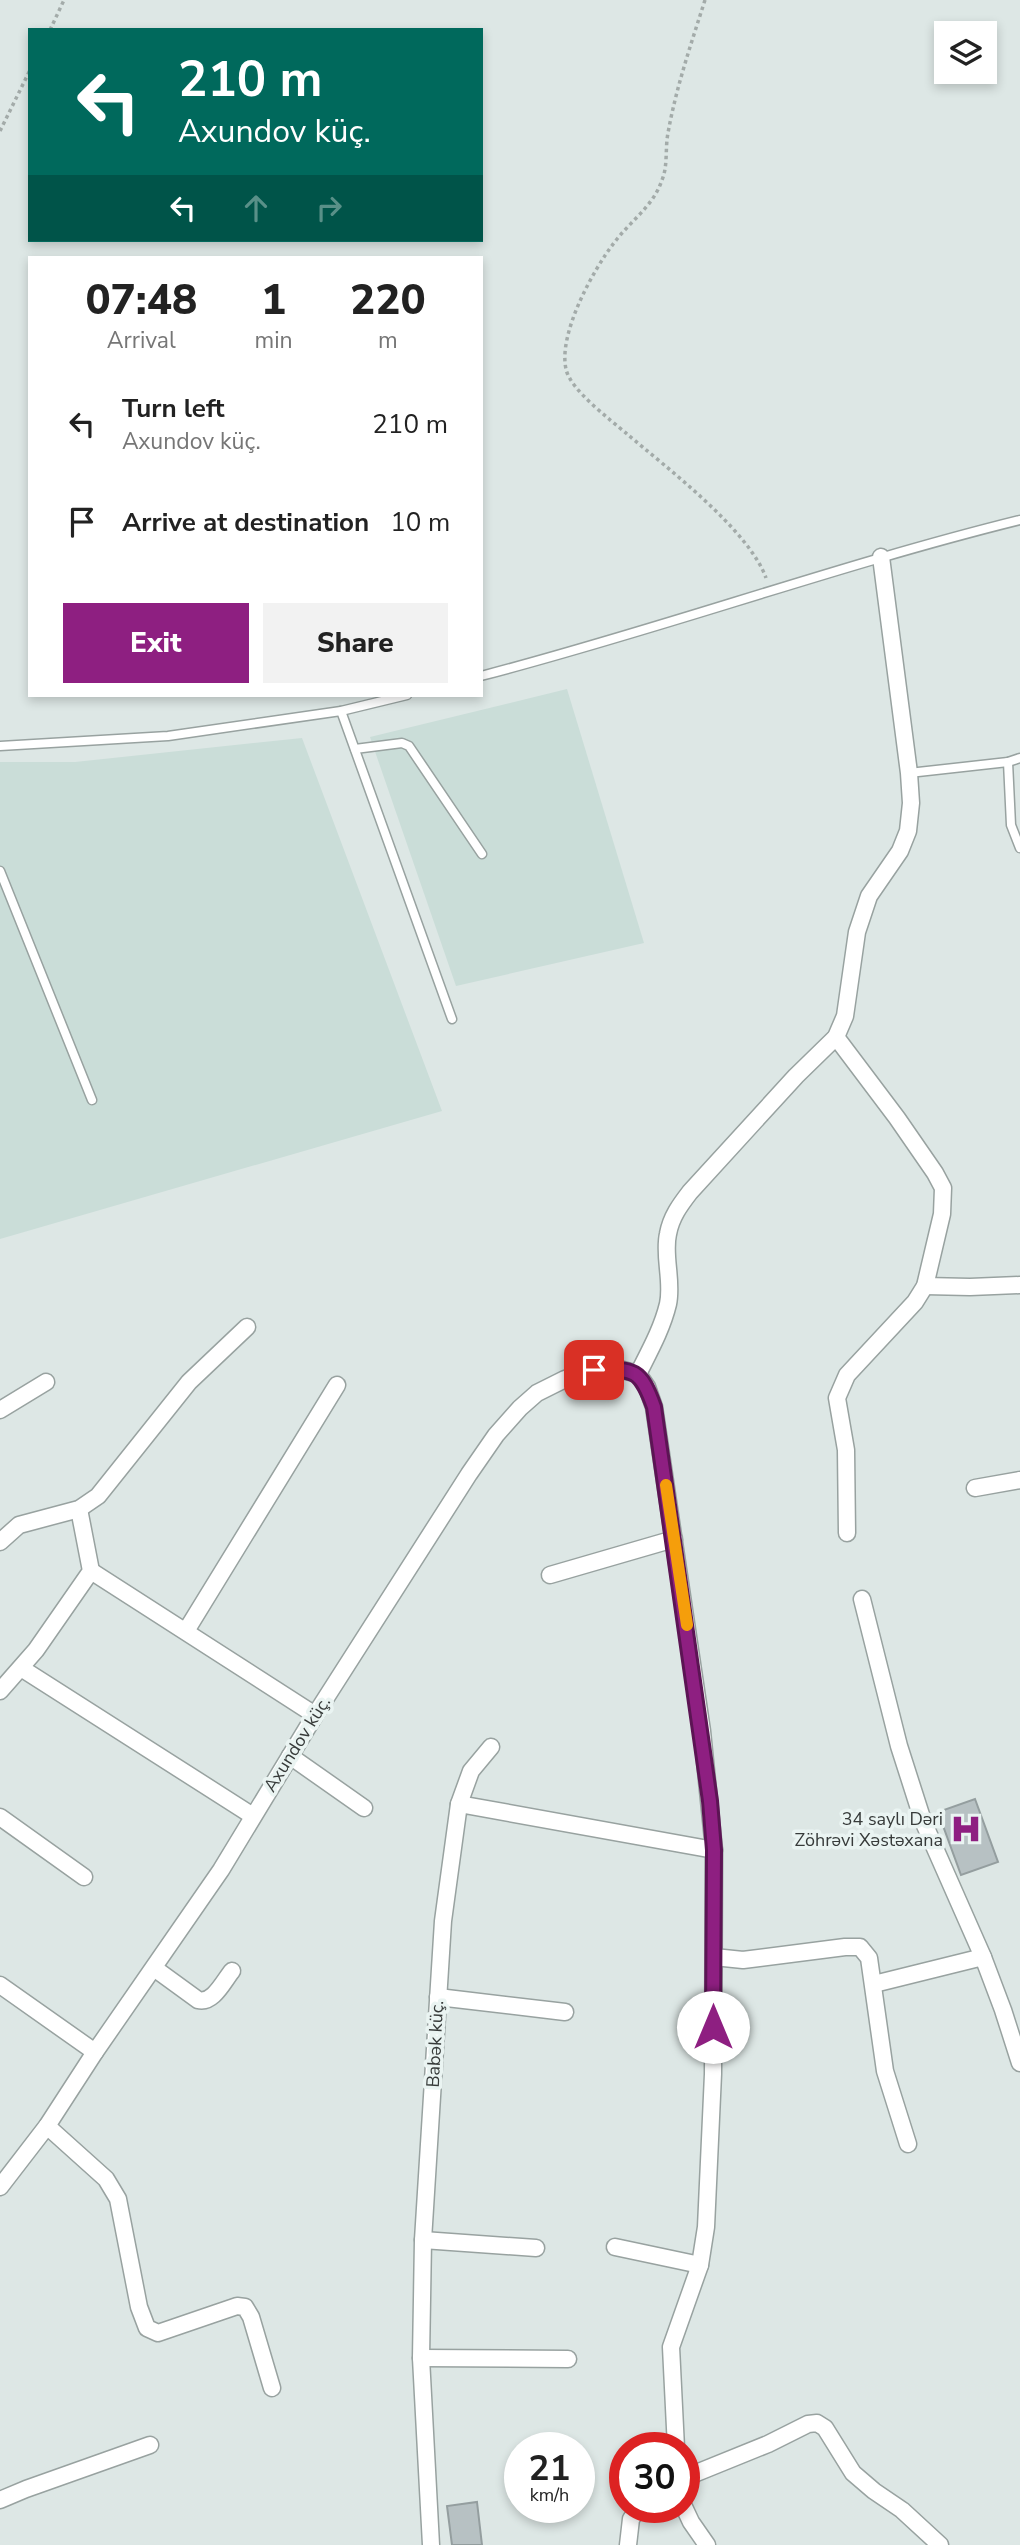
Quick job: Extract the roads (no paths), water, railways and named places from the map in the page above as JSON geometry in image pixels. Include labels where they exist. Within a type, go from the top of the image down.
[{"type":"street","points":[[675,2432],[671,2347],[700,2265],[706,2227],[712,2102],[714,1850],[702,1731],[654,1407],[647,1387],[638,1374],[668,1303],[670,1272],[667,1236],[674,1213],[787,1086],[836,1037],[845,1016],[857,932],[869,896],[900,851],[908,831],[911,803],[909,773],[881,557]]},
{"type":"street","points":[[836,1037],[897,1118],[943,1188],[942,1214],[925,1286],[907,1312],[847,1374],[837,1398],[846,1450],[847,1533]]},
{"type":"street","points":[[925,1286],[1020,1285]]},
{"type":"street","points":[[0,1542],[19,1525],[79,1509],[98,1496],[189,1382],[247,1326]]},
{"type":"street","name":"Axundov küç.","points":[[0,2187],[47,2126],[221,1870],[315,1715],[468,1474],[496,1435],[520,1408],[537,1394],[565,1379],[594,1370],[620,1369],[638,1374]]},
{"type":"street","points":[[0,1410],[46,1382]]},
{"type":"street","points":[[186,1631],[337,1385]]},
{"type":"street","points":[[975,1488],[1020,1480]]},
{"type":"street","points":[[0,1691],[21,1668],[91,1571],[79,1509]]},
{"type":"street","points":[[550,1575],[674,1539]]},
{"type":"street","points":[[91,1571],[315,1715]]},
{"type":"street","points":[[862,1599],[899,1746],[923,1821],[983,1957],[1020,2063]]},
{"type":"street","points":[[21,1668],[253,1816]]},
{"type":"street","name":"Babək küç.","points":[[431,2545],[421,2358],[424,2240],[443,1921],[459,1804],[471,1771],[491,1747]]},
{"type":"street","points":[[290,1756],[364,1808]]},
{"type":"street","points":[[459,1804],[714,1850]]},
{"type":"street","points":[[0,1817],[85,1877]]},
{"type":"street","points":[[714,1957],[743,1960],[860,1947],[869,1958],[886,2070],[908,2144]]},
{"type":"street","points":[[874,1984],[983,1957]]},
{"type":"street","points":[[153,1968],[204,2002],[210,1999],[232,1971]]},
{"type":"street","points":[[0,1985],[95,2052]]},
{"type":"street","points":[[438,1997],[565,2012]]},
{"type":"street","points":[[47,2126],[106,2179],[118,2199],[139,2308],[147,2328],[158,2333],[237,2306],[245,2307],[251,2317],[272,2388]]},
{"type":"street","points":[[424,2240],[536,2248]]},
{"type":"street","points":[[615,2247],[700,2265]]},
{"type":"street","points":[[421,2358],[568,2359]]},
{"type":"street","points":[[700,2471],[768,2444],[808,2424],[817,2423],[825,2428],[853,2473],[902,2510],[940,2545]]},
{"type":"street","points":[[0,2500],[150,2445]]},
{"type":"street","points":[[628,2545],[631,2523]]},
{"type":"street","points":[[692,2523],[708,2545]]},
{"type":"lane","points":[[483,675],[555,657],[881,557],[1020,520]]},
{"type":"lane","points":[[0,746],[168,736],[341,711],[399,697]]},
{"type":"lane","points":[[341,711],[452,1020]]},
{"type":"lane","points":[[355,749],[402,743],[409,746],[482,854]]},
{"type":"lane","points":[[909,773],[1008,762],[1020,758]]},
{"type":"lane","points":[[1008,762],[1011,825],[1020,848]]},
{"type":"lane","points":[[0,871],[92,1100]]},
{"type":"place","name":"34 saylı Dəri Zöhrəvi Xəstəxana","points":[[966,1829]]}]
